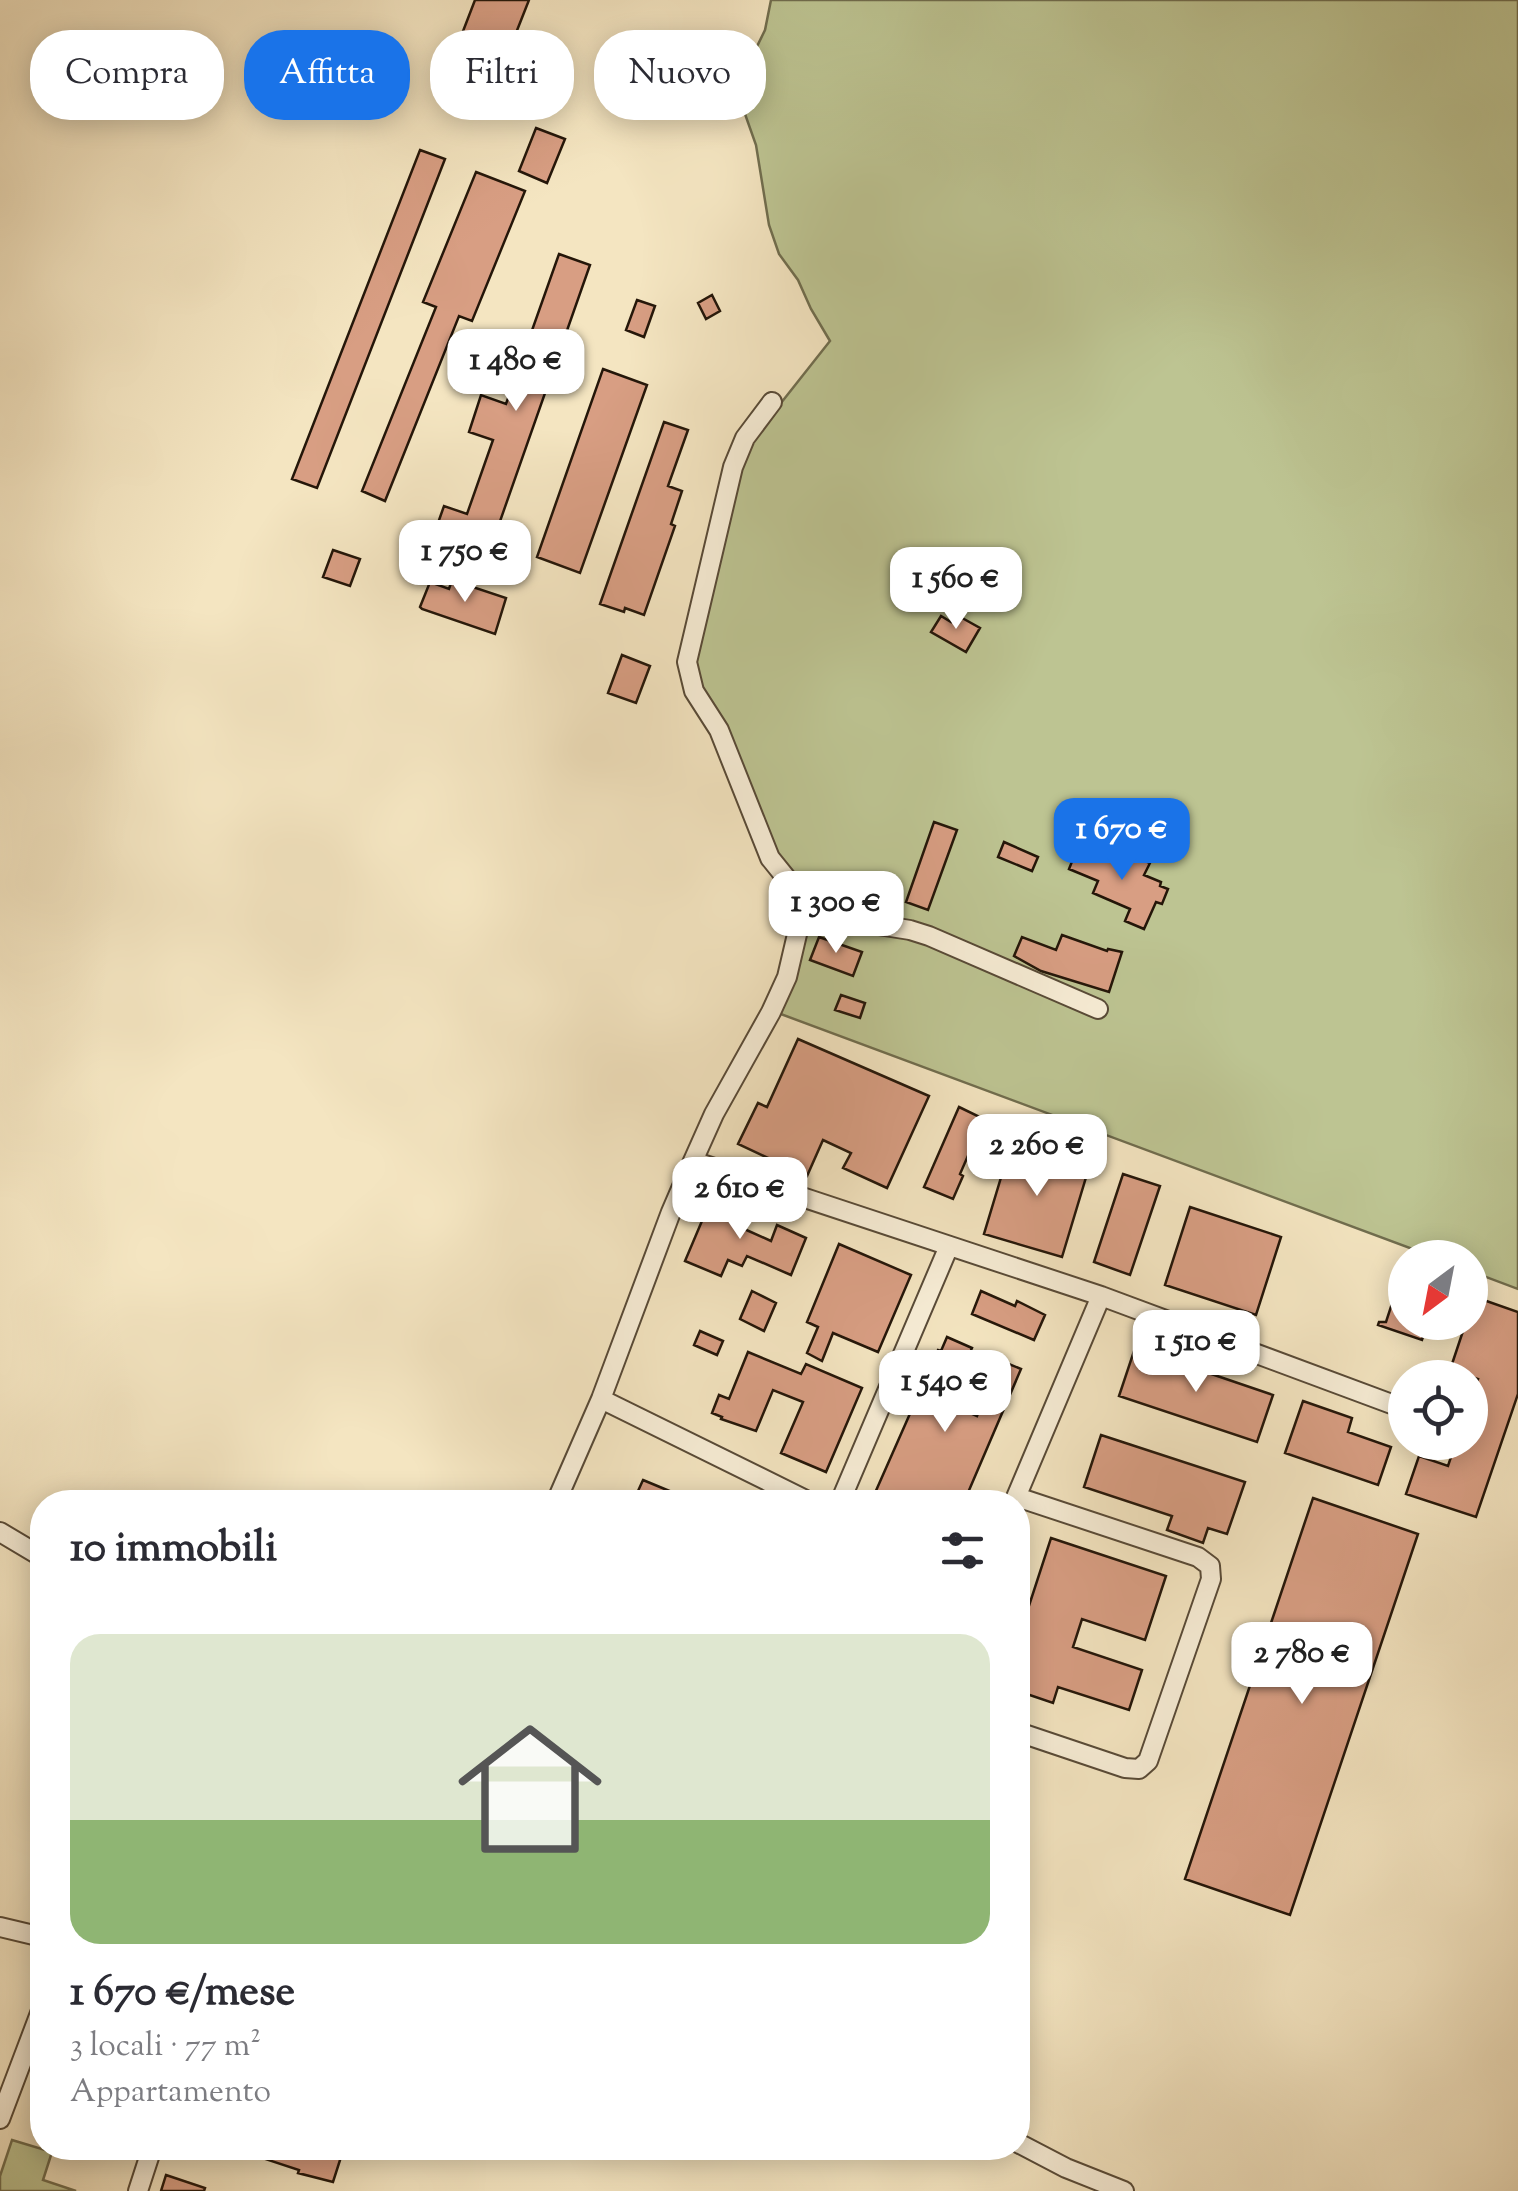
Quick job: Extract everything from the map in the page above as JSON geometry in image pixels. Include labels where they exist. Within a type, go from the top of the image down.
[{"type":"street","points":[[561,1490],[602,1399],[693,1161],[787,977],[802,913],[799,894],[770,858],[719,730],[694,691],[686,662],[733,467],[745,438],[772,402]]},
{"type":"street","points":[[802,913],[929,936],[1098,1009]]},
{"type":"street","points":[[693,1161],[1100,1296],[1388,1403]]},
{"type":"street","points":[[845,1490],[949,1246]]},
{"type":"street","points":[[1020,1490],[1100,1296]]},
{"type":"street","points":[[602,1399],[786,1490]]},
{"type":"street","points":[[1030,1504],[1198,1557],[1210,1566],[1212,1579],[1148,1761],[1139,1769],[1125,1768],[1030,1736]]},
{"type":"street","points":[[0,1532],[30,1550]]},
{"type":"street","points":[[0,1927],[30,1934]]},
{"type":"street","points":[[0,2119],[30,2040]]},
{"type":"street","points":[[1030,2149],[1124,2191]]},
{"type":"street","points":[[138,2191],[148,2160]]},
{"type":"green space","points":[[771,0],[1518,0],[1518,1289],[1488,1278],[1488,1240],[1388,1240],[778,1013],[809,917],[775,854],[700,689],[693,663],[738,471],[751,441],[830,341],[798,280],[779,254],[769,225],[756,145],[747,120],[766,120],[765,30]]},
{"type":"green space","points":[[12,2140],[30,2145],[30,2160],[49,2160],[43,2180],[76,2191],[0,2191],[0,2176]]},
{"type":"building","points":[[475,0],[529,0],[517,30],[463,30]]},
{"type":"building","points":[[536,128],[565,139],[547,183],[519,171]]},
{"type":"building","points":[[420,150],[445,159],[317,488],[292,479]]},
{"type":"building","points":[[476,172],[525,191],[472,321],[459,316],[385,501],[362,491],[436,307],[423,302]]},
{"type":"building","points":[[559,254],[590,265],[485,564],[454,553],[461,531],[438,523],[444,506],[467,514],[493,440],[469,432],[481,395],[506,404]]},
{"type":"building","points":[[712,295],[720,311],[706,319],[698,303]]},
{"type":"building","points":[[637,300],[655,306],[644,337],[626,330]]},
{"type":"building","points":[[603,369],[647,385],[580,573],[537,557]]},
{"type":"building","points":[[664,422],[688,430],[668,486],[682,491],[671,524],[675,526],[644,615],[625,608],[624,612],[600,604]]},
{"type":"building","points":[[333,550],[360,559],[350,586],[323,577]]},
{"type":"building","points":[[430,582],[449,589],[451,583],[463,587],[464,584],[506,598],[495,634],[422,609]]},
{"type":"building","points":[[955,614],[980,628],[966,652],[931,632],[941,616],[951,622]]},
{"type":"building","points":[[622,655],[650,666],[636,703],[608,693]]},
{"type":"building","points":[[934,822],[957,830],[928,910],[906,902]]},
{"type":"building","points":[[1004,842],[1038,857],[1032,871],[998,857]]},
{"type":"building","points":[[1111,847],[1150,863],[1144,875],[1168,889],[1162,904],[1156,902],[1144,929],[1125,921],[1130,909],[1093,893],[1098,881],[1069,869],[1077,849],[1106,860]]},
{"type":"building","points":[[1062,935],[1107,951],[1122,952],[1109,992],[1041,971],[1014,956],[1022,937],[1056,950]]},
{"type":"building","points":[[819,937],[862,952],[853,976],[810,960]]},
{"type":"building","points":[[841,995],[865,1003],[860,1018],[835,1010]]},
{"type":"building","points":[[798,1039],[929,1096],[887,1188],[843,1168],[851,1153],[823,1140],[807,1176],[738,1144],[758,1103],[767,1107]]},
{"type":"building","points":[[959,1107],[984,1119],[953,1199],[924,1187]]},
{"type":"building","points":[[1012,1141],[1090,1164],[1062,1257],[984,1234]]},
{"type":"building","points":[[1123,1174],[1160,1186],[1130,1275],[1094,1262]]},
{"type":"building","points":[[721,1194],[737,1199],[732,1212],[746,1218],[742,1228],[771,1241],[777,1225],[806,1238],[791,1275],[747,1256],[742,1266],[728,1260],[721,1276],[685,1261],[710,1202],[716,1205]]},
{"type":"building","points":[[1190,1207],[1281,1237],[1256,1315],[1165,1285]]},
{"type":"building","points":[[839,1244],[911,1275],[878,1352],[833,1333],[822,1361],[807,1353],[818,1327],[807,1322]]},
{"type":"building","points":[[752,1291],[776,1303],[764,1331],[740,1319]]},
{"type":"building","points":[[981,1291],[1015,1306],[1017,1301],[1045,1315],[1034,1340],[972,1314]]},
{"type":"building","points":[[1488,1302],[1518,1312],[1518,1394],[1476,1517],[1406,1494],[1418,1460],[1448,1466],[1450,1460],[1488,1460],[1488,1360],[1453,1360],[1460,1340],[1488,1340]]},
{"type":"building","points":[[700,1331],[723,1341],[717,1355],[694,1345]]},
{"type":"building","points":[[947,1337],[972,1348],[948,1403],[977,1416],[999,1360],[1021,1369],[969,1490],[876,1490],[938,1350],[941,1351]]},
{"type":"building","points":[[1135,1348],[1273,1395],[1257,1442],[1119,1396]]},
{"type":"building","points":[[748,1352],[801,1374],[806,1364],[862,1388],[826,1472],[781,1453],[803,1402],[773,1390],[756,1431],[712,1413],[719,1395],[729,1399]]},
{"type":"building","points":[[1303,1401],[1352,1418],[1348,1432],[1388,1446],[1378,1485],[1285,1453]]},
{"type":"building","points":[[1101,1435],[1245,1482],[1227,1534],[1208,1528],[1203,1543],[1167,1530],[1172,1516],[1084,1487]]},
{"type":"building","points":[[643,1480],[667,1490],[638,1490]]},
{"type":"building","points":[[1313,1498],[1418,1534],[1290,1915],[1185,1879]]},
{"type":"building","points":[[1051,1538],[1166,1576],[1145,1640],[1082,1619],[1073,1647],[1142,1670],[1129,1710],[1058,1687],[1053,1703],[1030,1695],[1030,1603]]},
{"type":"building","points":[[268,2160],[340,2160],[333,2182],[298,2173],[299,2170]]},
{"type":"building","points":[[166,2175],[205,2188],[204,2191],[161,2191]]}]
